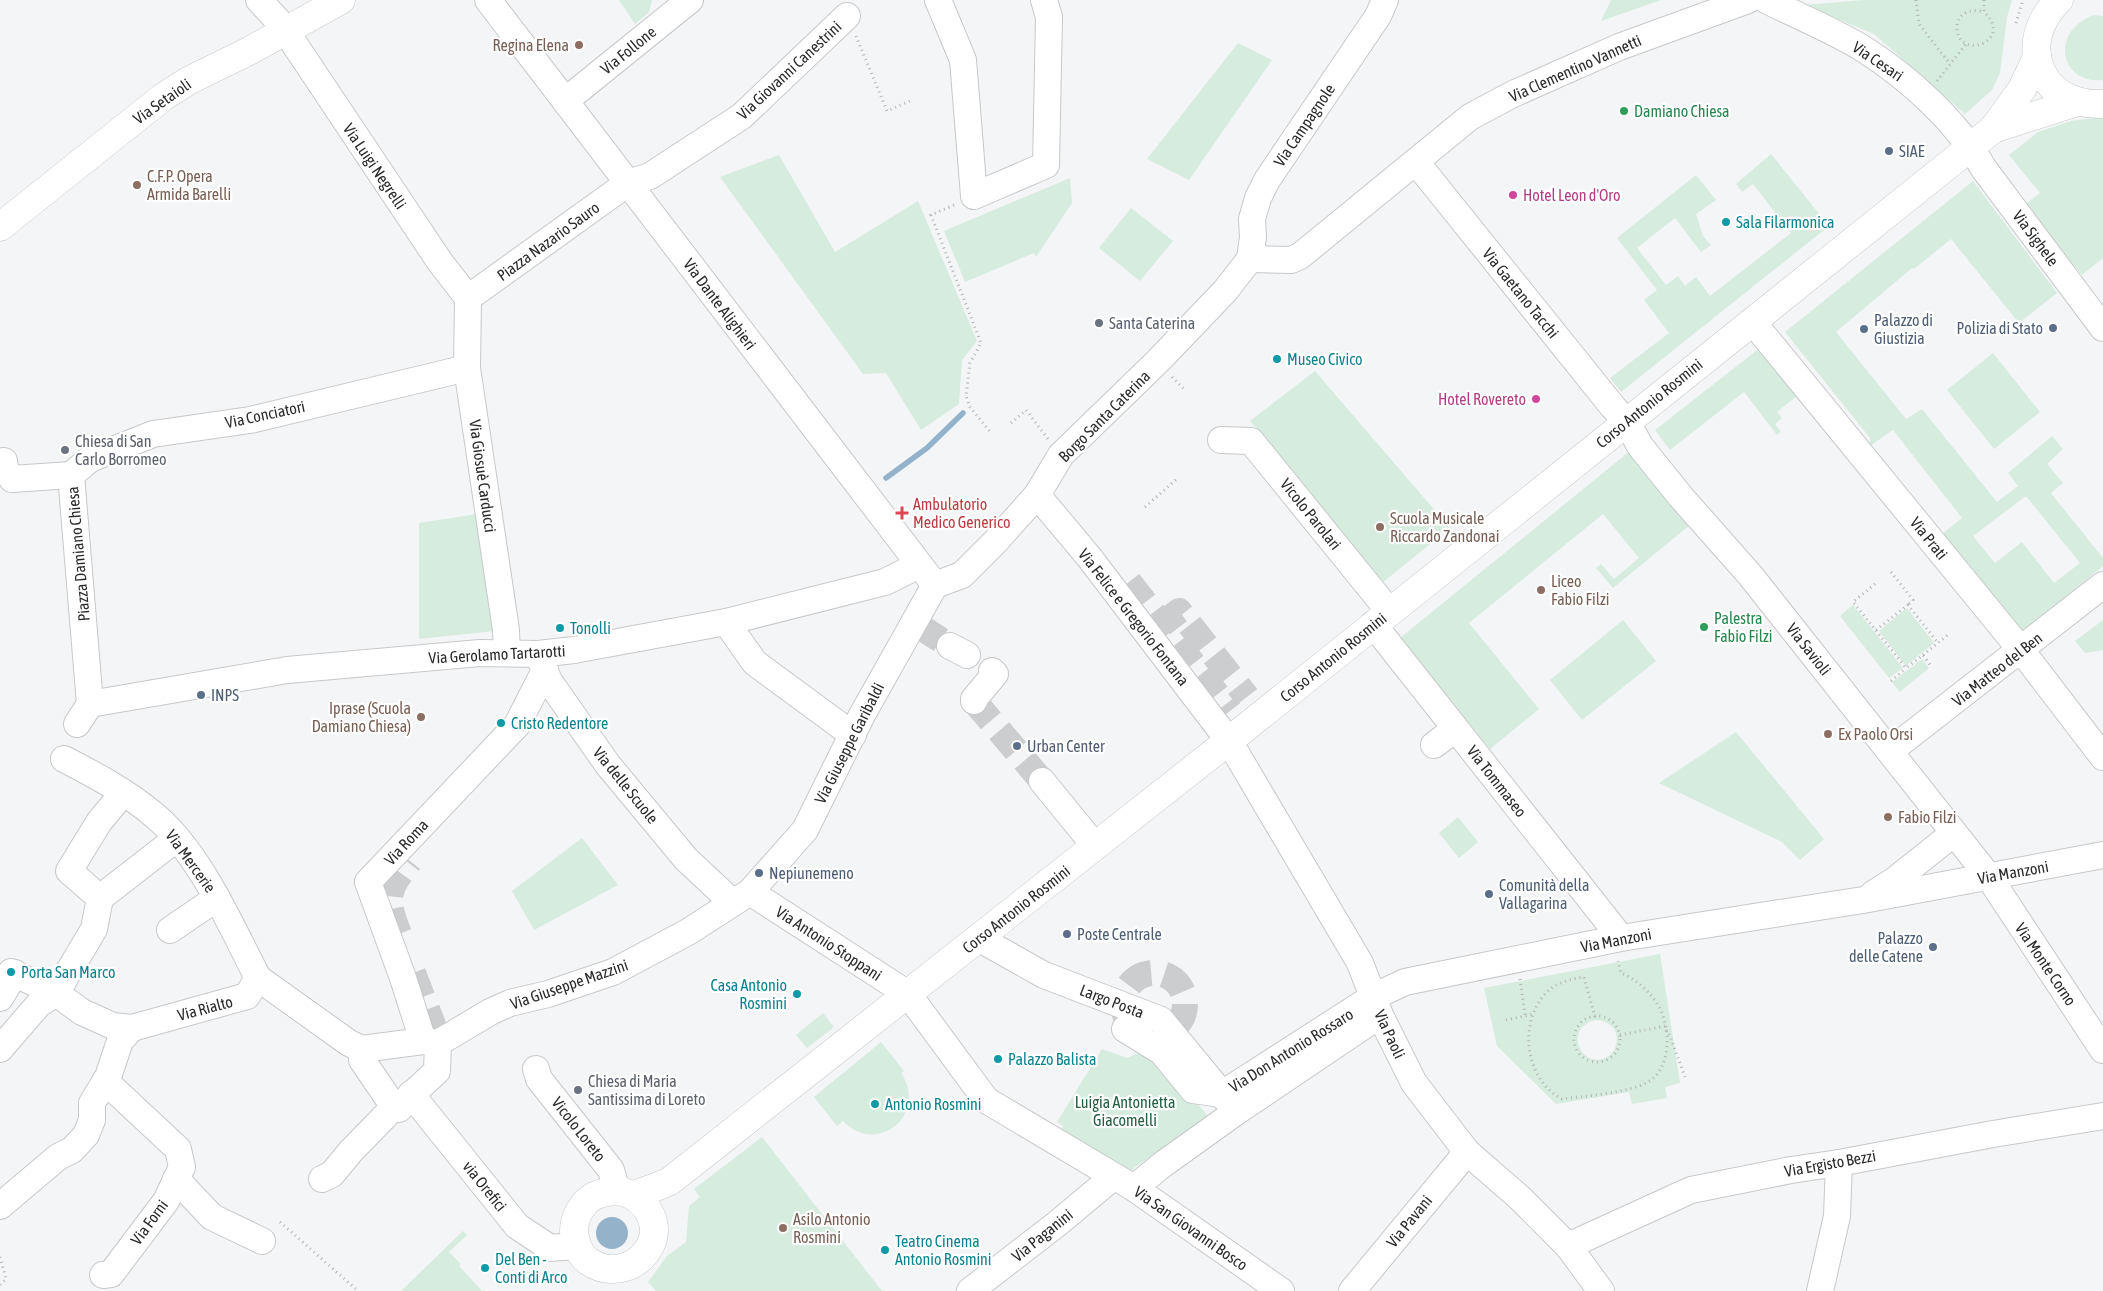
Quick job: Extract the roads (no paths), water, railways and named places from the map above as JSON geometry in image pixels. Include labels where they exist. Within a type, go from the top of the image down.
[{"type":"main road","name":"Via Setaioli","points":[[0,226],[163,97],[188,81],[341,0]]},
{"type":"main road","points":[[2059,0],[2048,10],[2040,24],[2036,40],[2037,57],[2042,72],[2050,85],[2062,96],[2090,103]]},
{"type":"main road","points":[[1993,129],[2022,88],[2037,57]]},
{"type":"main road","points":[[1993,129],[2090,103]]},
{"type":"main road","name":"Corso Antonio Rosmini","points":[[670,1181],[1229,741],[1993,129]]},
{"type":"main road","points":[[670,1181],[654,1205],[654,1233],[647,1255],[638,1264],[627,1269],[616,1272],[604,1270],[589,1272],[574,1226],[577,1214],[584,1204],[593,1197],[605,1192],[624,1193],[670,1181]]},
{"type":"main road","points":[[624,1193],[641,1201],[653,1221]]},
{"type":"street","name":"Via Luigi Negrelli","points":[[258,0],[281,24],[440,262],[468,298]]},
{"type":"street","name":"Via Dante Alighieri","points":[[488,0],[927,575]]},
{"type":"street","name":"Via Follone","points":[[565,101],[690,0]]},
{"type":"street","points":[[938,0],[963,60],[974,196],[1046,165],[1050,17],[1044,0]]},
{"type":"street","name":"Via Campagnole","points":[[1250,259],[1253,237],[1252,219],[1258,198],[1267,180],[1378,16],[1386,0]]},
{"type":"street","name":"Via Clementino Vannetti","points":[[1250,259],[1291,260],[1300,256],[1470,116],[1513,94],[1619,47],[1748,0]]},
{"type":"street","name":"Via Cesari","points":[[1766,0],[1861,48],[1900,75],[1958,130],[1972,147]]},
{"type":"street","name":"Via Giovanni Canestrini","points":[[628,183],[650,176],[742,116],[847,16]]},
{"type":"street","name":"Via Sighele","points":[[1972,147],[1984,169],[2103,328]]},
{"type":"street","name":"Via Gaetano Tacchi","points":[[1416,162],[1627,422]]},
{"type":"street","name":"Piazza Nazario Sauro","points":[[468,298],[628,183]]},
{"type":"street","name":"Borgo Santa Caterina","points":[[927,575],[962,575],[1037,495],[1061,455],[1158,362],[1225,291],[1250,259]]},
{"type":"street","name":"Via Giosuè Carducci","points":[[468,298],[467,368],[506,630],[507,653]]},
{"type":"street","name":"Via Prati","points":[[1752,321],[2021,650],[2103,757]]},
{"type":"street","name":"Via Conciatori","points":[[71,475],[90,458],[153,434],[250,420],[467,368]]},
{"type":"street","name":"Via Savioli","points":[[1627,422],[1640,446],[1681,497],[1750,575],[1990,877]]},
{"type":"street","name":"Vicolo Parolari","points":[[1221,440],[1251,441],[1381,618]]},
{"type":"street","name":"Piazza Damiano Chiesa","points":[[3,467],[12,479],[71,475],[85,707]]},
{"type":"street","name":"Via Felice e Gregorio Fontana","points":[[1037,495],[1089,557],[1229,741]]},
{"type":"street","name":"Via Gerolamo Tartarotti","points":[[85,707],[287,670],[480,652],[507,653],[541,662],[574,650],[726,622],[885,582],[927,575]]},
{"type":"street","name":"Via Giuseppe Garibaldi","points":[[741,897],[805,830],[877,687],[917,624],[927,575]]},
{"type":"street","name":"Via Matteo del Ben","points":[[1890,751],[2103,585]]},
{"type":"street","name":"Via Tommaseo","points":[[1381,618],[1455,728],[1618,939]]},
{"type":"street","points":[[726,622],[755,663],[853,735]]},
{"type":"street","name":"Via delle Scuole","points":[[541,662],[549,681],[608,765],[686,859],[741,897]]},
{"type":"street","name":"Via Roma","points":[[430,1042],[368,882],[517,725],[541,662]]},
{"type":"street","points":[[974,701],[995,674],[992,671]]},
{"type":"street","points":[[1434,745],[1455,728]]},
{"type":"street","name":"Via Paoli","points":[[1229,741],[1360,963],[1377,1006],[1414,1083],[1467,1152],[1520,1198],[1568,1246],[1601,1291]]},
{"type":"street","name":"Via Mercerie","points":[[64,759],[122,793],[154,815],[177,838],[217,898],[258,978]]},
{"type":"street","points":[[1042,781],[1095,846]]},
{"type":"street","points":[[100,898],[69,871],[99,822],[122,793]]},
{"type":"street","name":"Via Manzoni","points":[[1863,900],[1896,880],[1954,832]]},
{"type":"street","points":[[0,1049],[39,1004],[56,993],[94,929],[100,898],[177,838]]},
{"type":"street","name":"Via Manzoni","points":[[1377,1006],[1405,982],[1618,939],[1863,900],[2103,855]]},
{"type":"street","name":"Via Monte Corno","points":[[1990,877],[2103,1050]]},
{"type":"street","name":"Via Antonio Stoppani","points":[[741,897],[908,994]]},
{"type":"street","name":"Via Giuseppe Mazzini","points":[[430,1042],[510,1003],[548,994],[613,972],[688,932],[741,897]]},
{"type":"street","points":[[170,930],[217,898]]},
{"type":"street","name":"Largo Posta","points":[[978,938],[1044,975],[1161,1020],[1229,1103]]},
{"type":"street","name":"Via Rialto","points":[[0,998],[13,972],[56,993],[82,1012],[113,1026],[132,1028],[247,996],[258,978]]},
{"type":"street","points":[[258,978],[349,1043],[362,1049],[430,1042],[437,1071],[351,1151],[332,1174],[322,1179]]},
{"type":"street","name":"Via San Giovanni Bosco","points":[[908,994],[986,1100],[1115,1178],[1282,1291]]},
{"type":"street","name":"Via Don Antonio Rossaro","points":[[1115,1178],[1162,1164],[1229,1103],[1377,1006]]},
{"type":"street","points":[[0,1206],[58,1157],[72,1150],[86,1135],[92,1120],[92,1103],[105,1081],[120,1041],[132,1028]]},
{"type":"street","points":[[1125,1029],[1162,1052],[1194,1090],[1229,1103]]},
{"type":"street","name":"via Orefici","points":[[362,1049],[362,1060],[403,1101],[441,1133],[518,1226],[589,1272]]},
{"type":"street","name":"Vicolo Loreto","points":[[536,1069],[539,1079],[611,1170],[624,1193]]},
{"type":"street","points":[[105,1081],[178,1149],[179,1173],[212,1217],[262,1241]]},
{"type":"street","name":"Via Ergisto Bezzi","points":[[1568,1246],[1691,1190],[1791,1170],[2103,1116]]},
{"type":"street","name":"Via Pavani","points":[[1352,1291],[1467,1152]]},
{"type":"street","points":[[1820,1291],[1837,1216],[1839,1163]]},
{"type":"street","name":"Via Forni","points":[[107,1274],[166,1201],[179,1173]]},
{"type":"street","name":"Via Paganini","points":[[970,1291],[1115,1178]]},
{"type":"water","points":[[612,1217],[624,1221],[628,1233],[624,1245],[612,1249],[600,1245],[596,1233],[600,1221]]},
{"type":"waterway","points":[[886,478],[927,448],[963,413]]},
{"type":"tunnel","points":[[1129,582],[1230,711]]},
{"type":"tunnel","points":[[1162,624],[1179,611],[1247,697]]},
{"type":"tunnel","points":[[919,626],[950,646]]},
{"type":"tunnel","points":[[974,701],[1042,781]]},
{"type":"tunnel","points":[[399,934],[391,912],[390,895],[396,880],[410,861]]},
{"type":"tunnel","points":[[413,973],[437,1035]]},
{"type":"tunnel","points":[[1148,973],[1160,973],[1176,982],[1183,992],[1185,1004],[1183,1016],[1176,1026],[1160,1035],[1148,1035],[1137,1030],[1128,1021],[1123,1010],[1123,998],[1128,987],[1137,978],[1148,973]]},
{"type":"place","name":"Regina Elena","points":[[579,45]]},
{"type":"place","name":"Damiano Chiesa","points":[[1624,111]]},
{"type":"place","name":"SIAE","points":[[1889,151]]},
{"type":"place","name":"C.F.P. Opera Armida Barelli","points":[[137,185]]},
{"type":"place","name":"Hotel Leon d'Oro","points":[[1513,195]]},
{"type":"place","name":"Sala Filarmonica","points":[[1726,222]]},
{"type":"place","name":"Santa Caterina","points":[[1099,323]]},
{"type":"place","name":"Polizia di Stato","points":[[2053,328]]},
{"type":"place","name":"Palazzo di Giustizia","points":[[1864,329]]},
{"type":"place","name":"Museo Civico","points":[[1277,359]]},
{"type":"place","name":"Hotel Rovereto","points":[[1536,399]]},
{"type":"place","name":"Chiesa di San Carlo Borromeo","points":[[65,450]]},
{"type":"place","name":"Ambulatorio Medico Generico","points":[[902,513]]},
{"type":"place","name":"Scuola Musicale Riccardo Zandonai","points":[[1380,527]]},
{"type":"place","name":"Liceo Fabio Filzi","points":[[1541,590]]},
{"type":"place","name":"Palestra Fabio Filzi","points":[[1704,627]]},
{"type":"place","name":"Tonolli","points":[[560,628]]},
{"type":"place","name":"INPS","points":[[201,695]]},
{"type":"place","name":"Iprase (Scuola Damiano Chiesa)","points":[[421,717]]},
{"type":"place","name":"Cristo Redentore","points":[[501,723]]},
{"type":"place","name":"Ex Paolo Orsi","points":[[1828,734]]},
{"type":"place","name":"Urban Center","points":[[1017,746]]},
{"type":"place","name":"Fabio Filzi","points":[[1888,817]]},
{"type":"place","name":"Nepiunemeno","points":[[759,873]]},
{"type":"place","name":"Comunità della Vallagarina","points":[[1489,894]]},
{"type":"place","name":"Poste Centrale","points":[[1067,934]]},
{"type":"place","name":"Palazzo delle Catene","points":[[1933,947]]},
{"type":"place","name":"Porta San Marco","points":[[11,972]]},
{"type":"place","name":"Casa Antonio Rosmini","points":[[797,994]]},
{"type":"place","name":"Palazzo Balista","points":[[998,1059]]},
{"type":"place","name":"Chiesa di Maria Santissima di Loreto","points":[[578,1090]]},
{"type":"place","name":"Antonio Rosmini","points":[[875,1104]]},
{"type":"place","name":"Asilo Antonio Rosmini","points":[[783,1228]]},
{"type":"place","name":"Teatro Cinema Antonio Rosmini","points":[[885,1250]]},
{"type":"place","name":"Del Ben - Conti di Arco","points":[[485,1268]]},
{"type":"park label","name":"Luigia Antonietta Giacomelli","points":[[1125,1111]]}]
